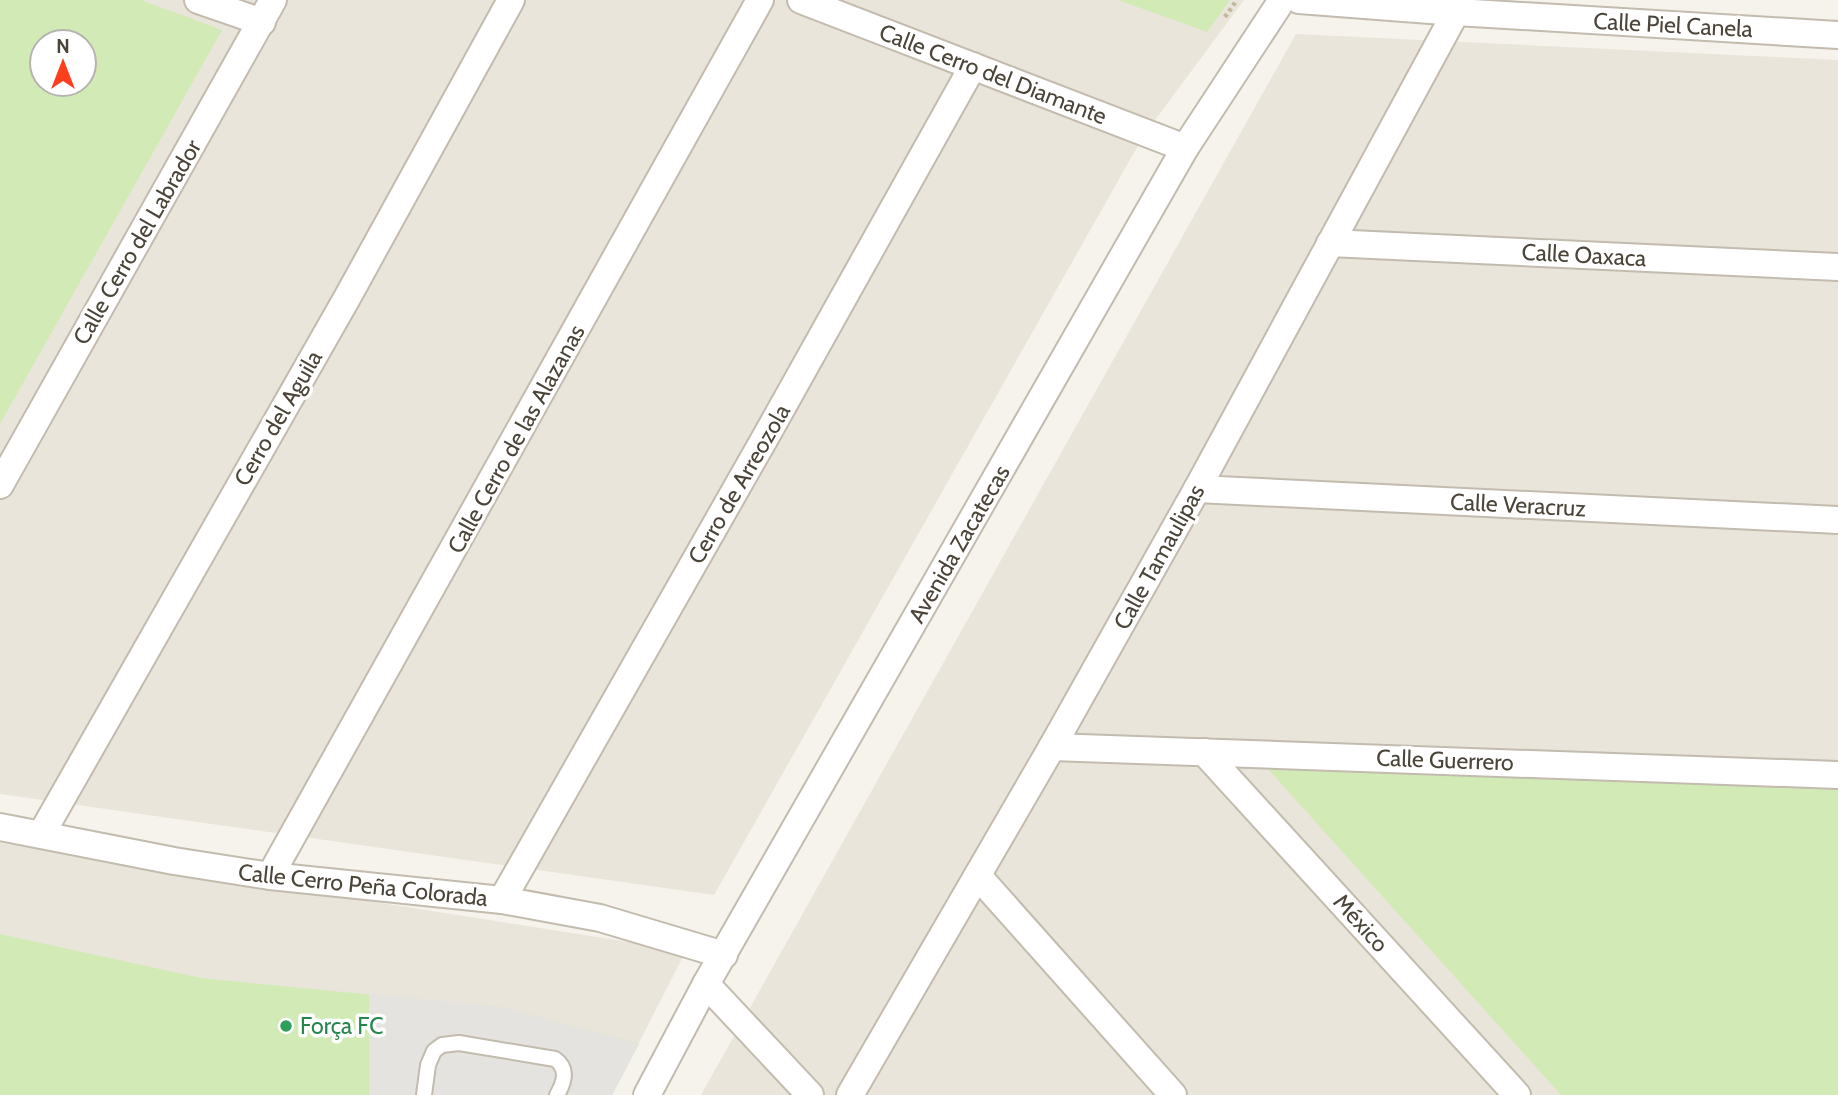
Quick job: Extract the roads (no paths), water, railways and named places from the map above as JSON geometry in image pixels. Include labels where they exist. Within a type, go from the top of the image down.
[{"type":"street","points":[[198,0],[268,11]]},
{"type":"street","name":"Cerro del Aguila","points":[[42,833],[347,298],[511,0]]},
{"type":"street","name":"Calle Cerro de las Alazanas","points":[[270,876],[760,0]]},
{"type":"street","name":"Calle Cerro del Diamante","points":[[800,0],[1185,148]]},
{"type":"street","name":"Avenida Zacatecas","points":[[647,1095],[706,984],[1185,148],[1282,0]]},
{"type":"street","name":"Calle Piel Canela","points":[[1299,0],[1838,35]]},
{"type":"street","name":"Calle Cerro del Labrador","points":[[0,485],[268,11]]},
{"type":"street","name":"Calle Tamaulipas","points":[[850,1095],[1198,489],[1456,12]]},
{"type":"street","name":"Cerro de Arreozola","points":[[502,900],[973,66]]},
{"type":"street","name":"Calle Oaxaca","points":[[1330,243],[1838,267]]},
{"type":"street","name":"Calle Veracruz","points":[[1198,489],[1838,520]]},
{"type":"street","name":"Calle Guerrero","points":[[1052,747],[1838,775]]},
{"type":"street","name":"México","points":[[1204,752],[1517,1095]]},
{"type":"street","name":"Calle Cerro Peña Colorada","points":[[0,827],[42,833],[174,861],[270,876],[502,900],[600,918],[724,955]]},
{"type":"street","points":[[978,876],[1173,1095]]},
{"type":"street","points":[[706,984],[810,1095]]},
{"type":"lane","points":[[424,1095],[428,1065],[434,1051],[450,1043],[555,1059],[562,1064],[564,1072],[563,1084],[557,1095]]},
{"type":"place","name":"Força FC","points":[[286,1026]]}]
